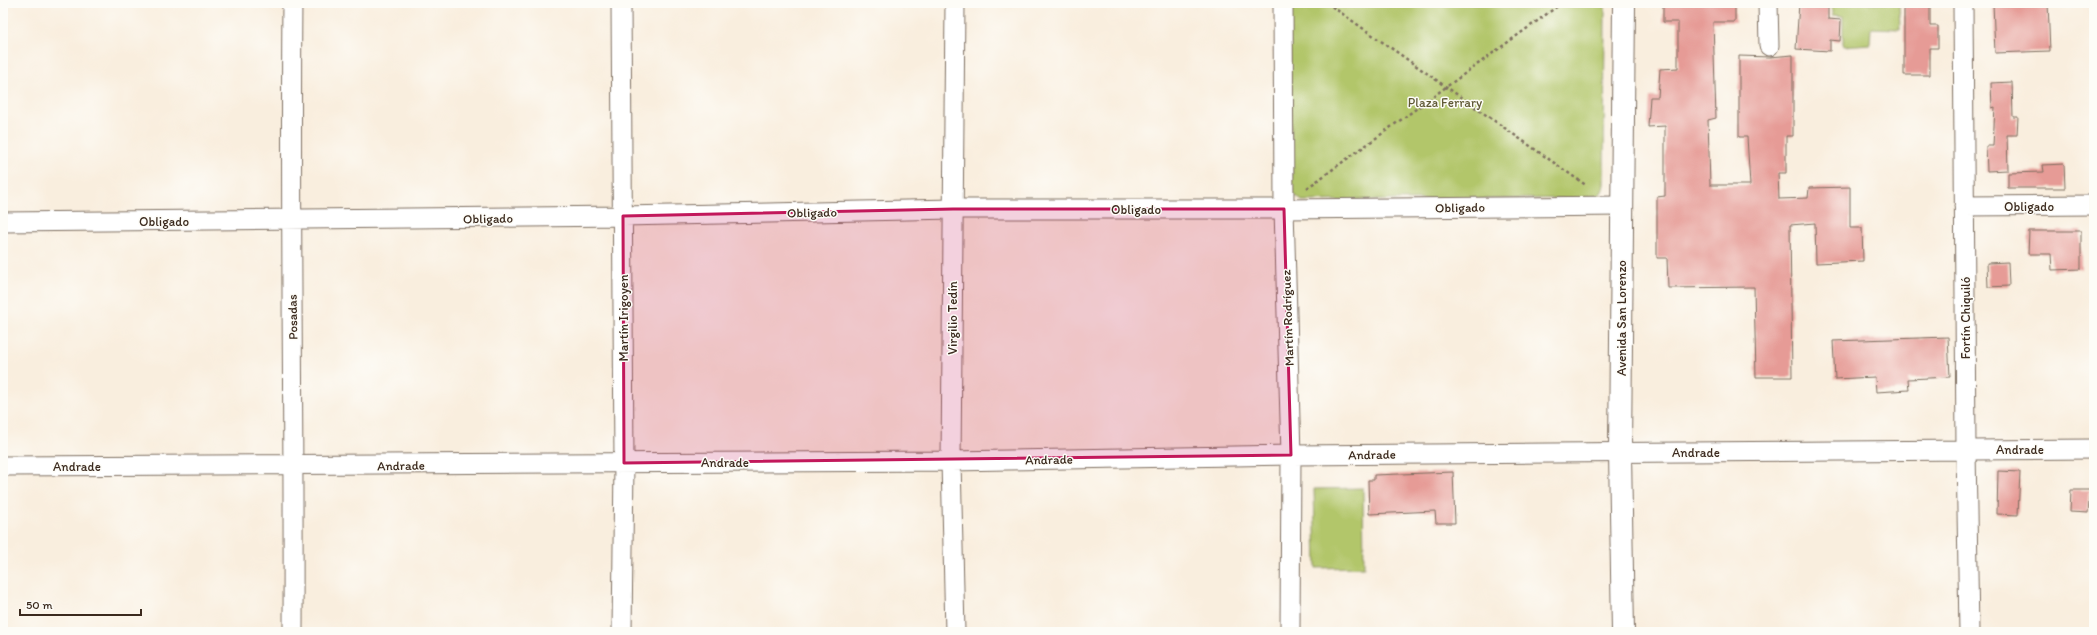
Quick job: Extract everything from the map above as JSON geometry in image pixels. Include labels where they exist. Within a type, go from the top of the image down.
[{"type":"main road","name":"Avenida San Lorenzo","points":[[1623,632],[1620,452],[1624,3]]},
{"type":"street","name":"Posadas","points":[[292,3],[290,220],[293,466],[293,632]]},
{"type":"street","name":"Martín Irigoyen","points":[[621,3],[624,463],[622,632]]},
{"type":"street","name":"Virgilio Tedín","points":[[955,3],[951,461],[955,632]]},
{"type":"street","name":"Martín Rodríguez","points":[[1283,3],[1284,209],[1291,455],[1290,632]]},
{"type":"street","points":[[1768,3],[1769,46]]},
{"type":"street","name":"Fortín Chiquiló","points":[[1963,3],[1966,450],[1969,632]]},
{"type":"street","name":"Obligado","points":[[1964,206],[2094,205]]},
{"type":"street","name":"Obligado","points":[[3,222],[623,216],[953,209],[1284,209],[1621,206]]},
{"type":"street","name":"Andrade","points":[[3,466],[293,466],[951,461],[1291,455],[2094,449]]},
{"type":"path","points":[[1327,3],[1587,186]]},
{"type":"path","points":[[1307,188],[1562,3]]},
{"type":"highlighted area","points":[[953,209],[1284,209],[1291,455],[624,463],[623,216]]},
{"type":"green space","name":"Plaza Ferrary","points":[[1289,3],[1605,3],[1603,189],[1598,196],[1594,198],[1302,201],[1292,193]]},
{"type":"green space","points":[[1832,3],[1899,3],[1900,29],[1871,28],[1870,44],[1843,46],[1843,16],[1832,15]]},
{"type":"green space","points":[[1363,488],[1364,567],[1316,568],[1314,489]]},
{"type":"building","points":[[1663,3],[1735,3],[1735,22],[1713,22],[1716,118],[1708,120],[1710,185],[1750,185],[1747,137],[1739,137],[1739,56],[1770,57],[1793,55],[1793,136],[1786,136],[1786,173],[1778,173],[1779,199],[1808,198],[1809,188],[1850,187],[1850,228],[1862,228],[1863,261],[1816,263],[1815,223],[1790,225],[1792,377],[1756,377],[1754,287],[1668,288],[1667,258],[1657,258],[1657,197],[1665,196],[1665,126],[1648,127],[1650,97],[1658,97],[1660,69],[1678,68],[1678,22],[1663,22]]},
{"type":"building","points":[[1799,3],[1828,4],[1828,19],[1841,20],[1840,41],[1830,40],[1830,51],[1796,49]]},
{"type":"building","points":[[1904,3],[1930,3],[1930,26],[1938,26],[1938,48],[1930,48],[1930,75],[1904,75]]},
{"type":"building","points":[[1993,3],[2048,3],[2050,51],[1995,53]]},
{"type":"building","points":[[2012,82],[2013,117],[2018,117],[2017,135],[2007,135],[2008,170],[1987,171],[1986,146],[1993,146],[1995,107],[1992,108],[1991,83]]},
{"type":"building","points":[[2064,164],[2065,188],[2008,188],[2008,173],[2044,172],[2043,165]]},
{"type":"building","points":[[2029,231],[2081,231],[2081,269],[2052,270],[2051,254],[2028,254]]},
{"type":"building","points":[[2008,262],[2009,286],[1988,287],[1987,263]]},
{"type":"building","points":[[1948,337],[1950,377],[1908,379],[1909,390],[1876,392],[1875,377],[1835,379],[1833,341]]},
{"type":"building","points":[[1998,471],[2020,472],[2018,515],[1997,514]]},
{"type":"building","points":[[1453,472],[1455,523],[1436,523],[1435,511],[1369,514],[1368,480],[1374,480],[1374,475]]},
{"type":"building","points":[[2071,490],[2090,490],[2088,513],[2070,512]]}]
